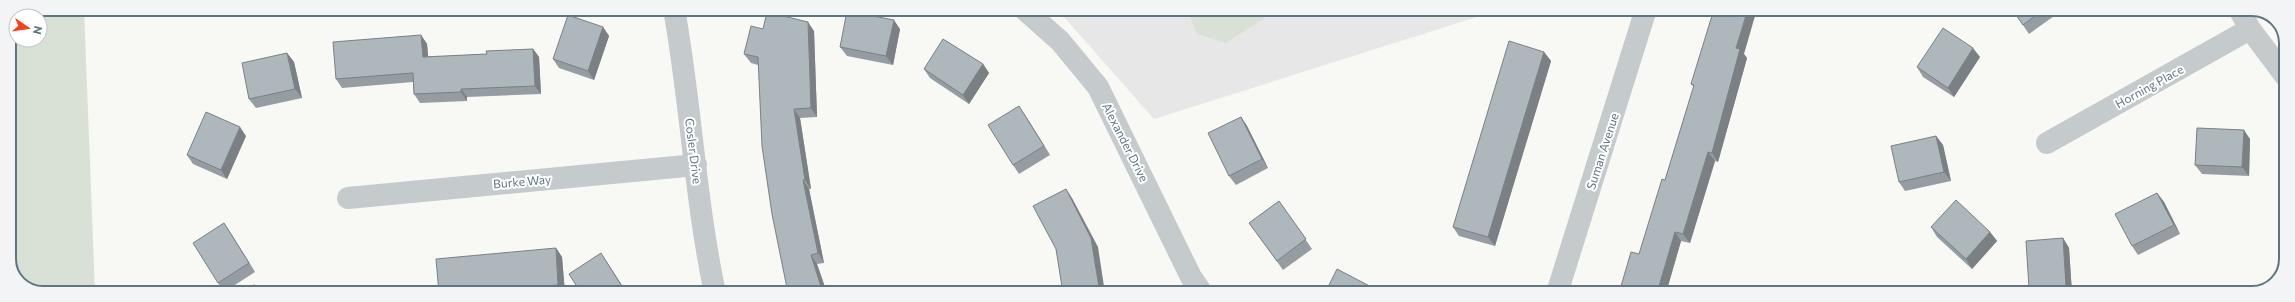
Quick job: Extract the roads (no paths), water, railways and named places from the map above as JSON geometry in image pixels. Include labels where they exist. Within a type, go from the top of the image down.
[{"type":"street","name":"Cosler Drive","points":[[675,16],[696,165],[704,241],[714,286]]},
{"type":"street","name":"Alexander Drive","points":[[1032,16],[1060,41],[1098,87],[1139,168],[1191,277],[1197,286]]},
{"type":"street","name":"Suman Avenue","points":[[1559,286],[1644,16]]},
{"type":"street","points":[[2242,16],[2279,68]]},
{"type":"street","name":"Horning Place","points":[[2047,143],[2250,29]]},
{"type":"street","name":"Burke Way","points":[[348,198],[696,165]]}]
